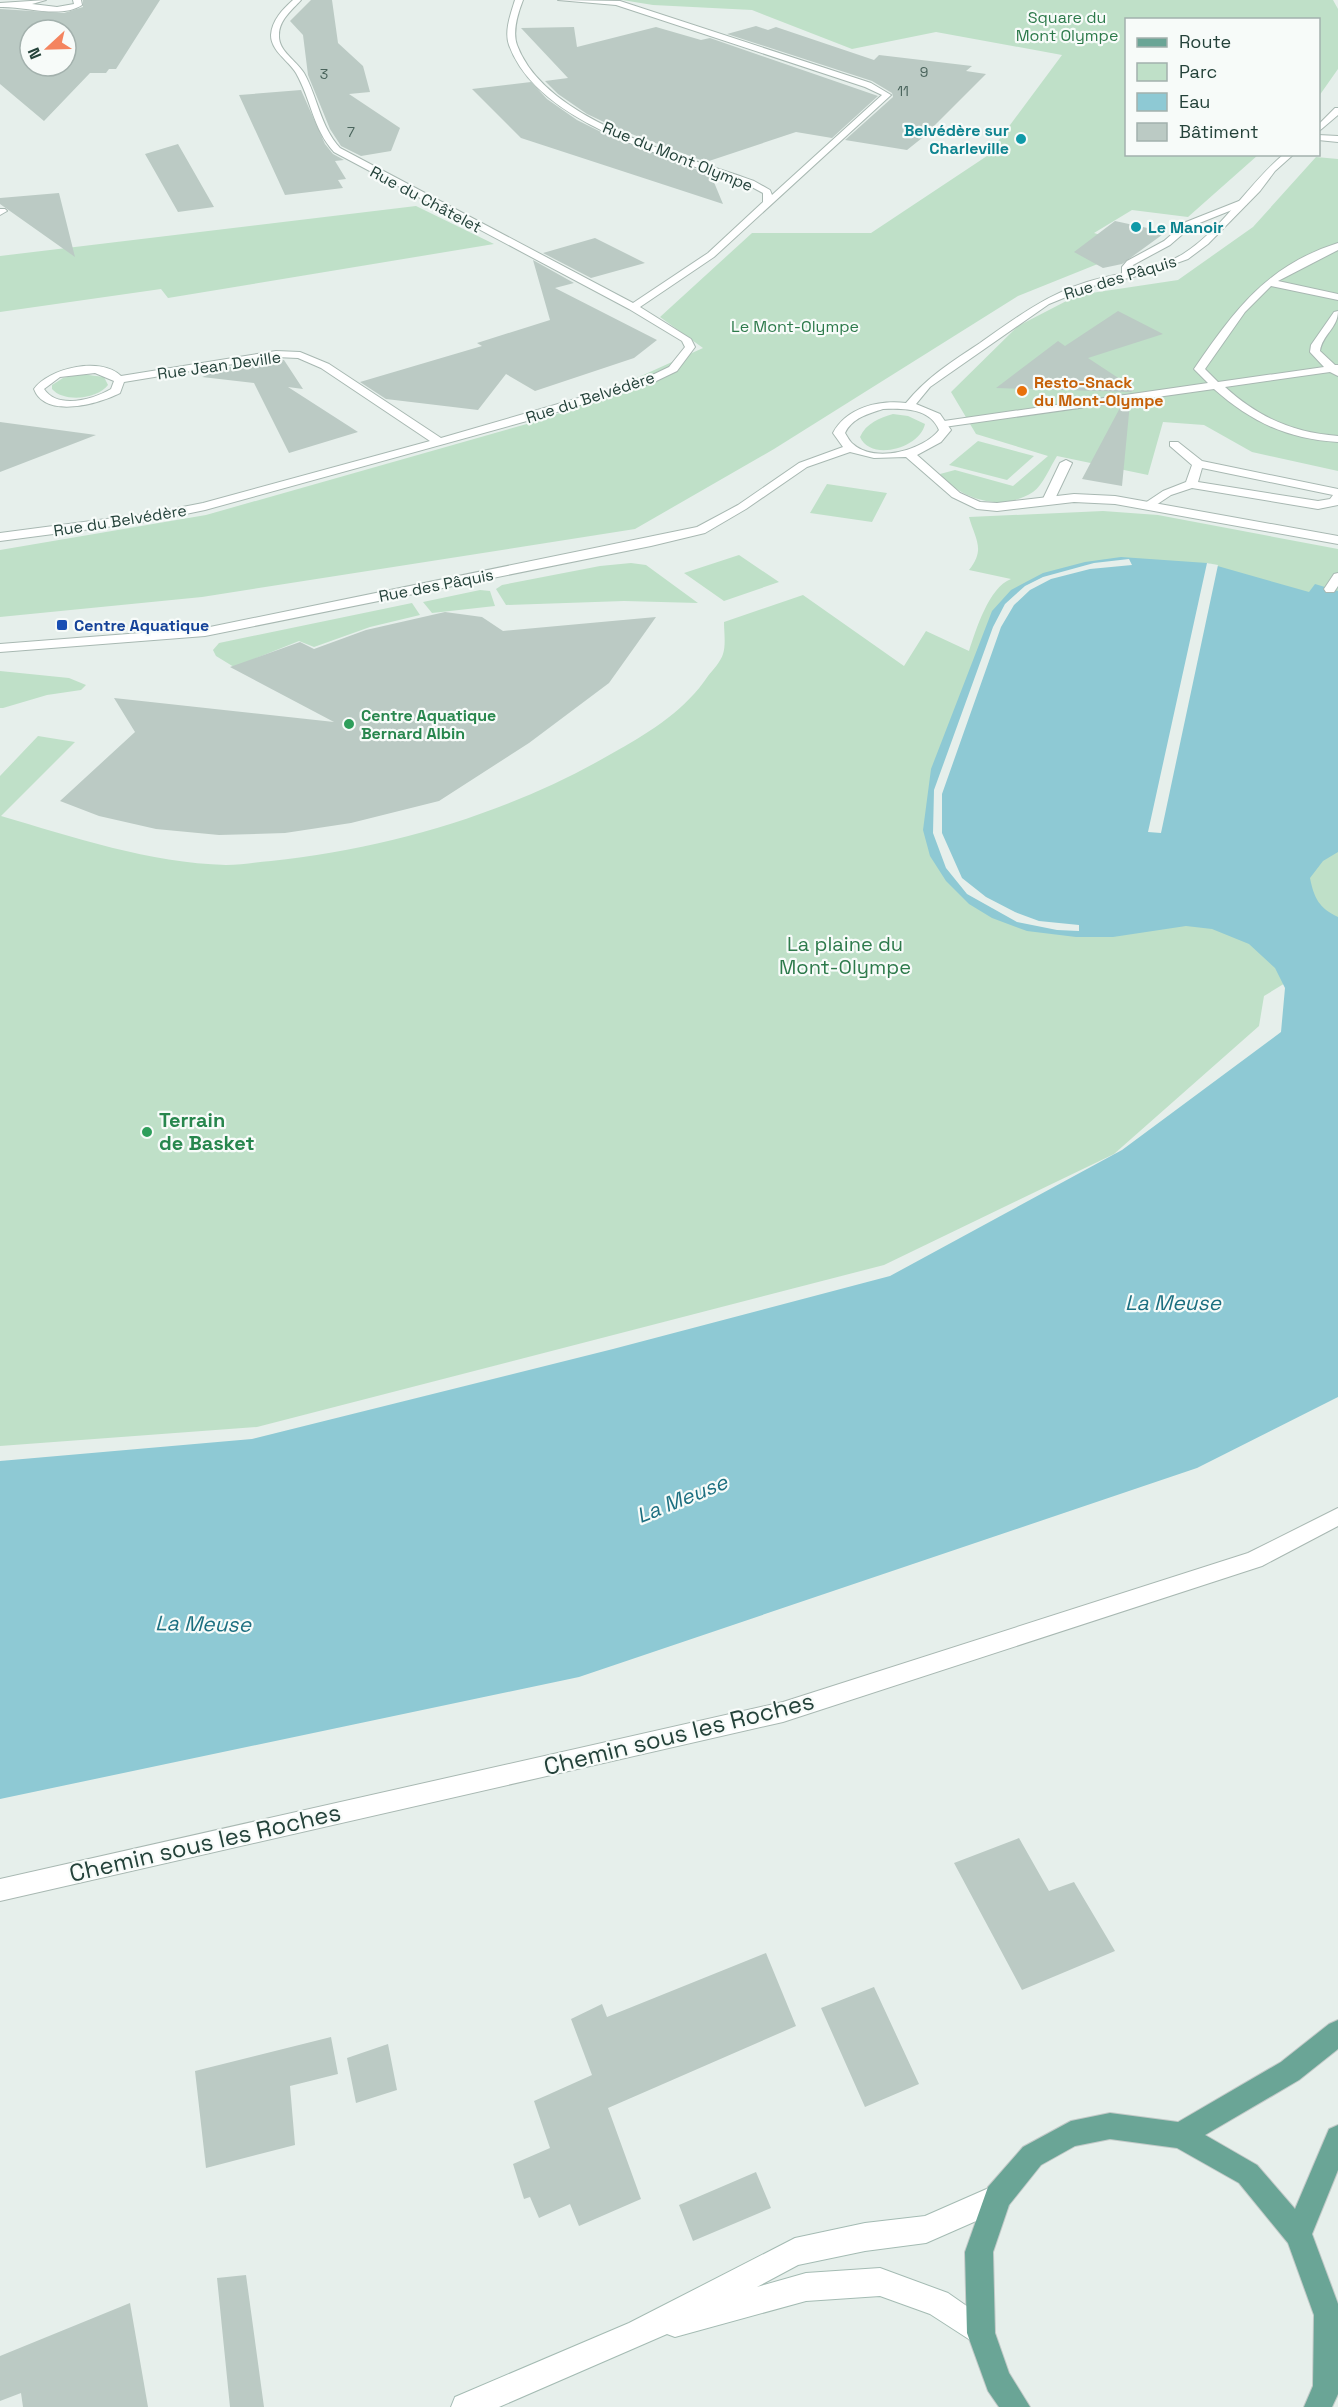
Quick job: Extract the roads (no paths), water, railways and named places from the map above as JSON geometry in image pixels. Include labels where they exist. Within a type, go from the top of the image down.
[{"type":"main road","points":[[1180,2135],[1290,2071],[1338,2033]]},
{"type":"main road","points":[[1016,2407],[998,2381],[981,2332],[979,2252],[998,2197],[1032,2156],[1071,2134],[1110,2126],[1180,2135],[1248,2174],[1298,2234],[1328,2315],[1327,2386],[1318,2407]]},
{"type":"main road","points":[[1298,2234],[1338,2138]]},
{"type":"street","points":[[0,5],[42,0]]},
{"type":"street","points":[[22,4],[46,10],[62,10],[78,5],[77,0]]},
{"type":"street","name":"Rue du Châtelet","points":[[297,0],[279,18],[275,36],[282,52],[298,70],[320,127],[337,150],[633,307]]},
{"type":"street","name":"Rue du Mont Olympe","points":[[519,0],[514,14],[512,43],[524,69],[535,83],[588,120],[631,139],[751,183],[767,192],[768,203]]},
{"type":"street","points":[[562,0],[617,3],[868,85],[887,95],[711,255],[633,307]]},
{"type":"street","points":[[1320,128],[1338,110]]},
{"type":"street","points":[[1320,137],[1338,139]]},
{"type":"street","name":"Rue des Pâquis","points":[[909,406],[926,385],[1044,302],[1090,284],[1127,276],[1185,257],[1205,242],[1272,169],[1288,156]]},
{"type":"street","points":[[1127,276],[1127,267],[1130,263],[1167,243],[1189,224],[1244,202]]},
{"type":"street","points":[[1338,246],[1260,291],[1236,316],[1199,369],[1215,386],[1267,425],[1338,439]]},
{"type":"street","points":[[1271,283],[1338,297]]},
{"type":"street","name":"Rue du Belvédère","points":[[0,537],[152,517],[205,506],[439,442],[648,381],[673,369],[690,347],[687,339],[633,307]]},
{"type":"street","points":[[1336,370],[1315,352],[1316,345],[1338,314]]},
{"type":"street","name":"Rue Jean Deville","points":[[119,380],[276,354],[300,355],[325,366],[439,442]]},
{"type":"street","points":[[82,370],[106,372],[119,380],[116,391],[83,402],[47,399],[39,389],[49,379],[82,370]]},
{"type":"street","points":[[944,424],[1336,370]]},
{"type":"street","points":[[882,406],[909,406],[930,413],[944,424],[945,430],[937,442],[908,453],[887,457],[850,448],[839,433],[843,424],[852,417],[882,406]]},
{"type":"street","points":[[1174,444],[1198,464],[1338,492]]},
{"type":"street","name":"Rue des Pâquis","points":[[0,648],[205,632],[651,542],[701,530],[742,507],[803,465],[850,448]]},
{"type":"street","points":[[908,453],[956,495],[977,505],[997,507],[1047,503],[1074,498],[1149,505],[1338,540]]},
{"type":"street","points":[[1047,503],[1066,463]]},
{"type":"street","points":[[1191,484],[1198,464]]},
{"type":"street","points":[[1149,505],[1167,493],[1191,484],[1318,505],[1334,502],[1338,496]]},
{"type":"street","points":[[1330,589],[1338,577]]},
{"type":"street","name":"Chemin sous les Roches","points":[[0,1890],[783,1713],[1256,1560],[1338,1515]]},
{"type":"street","points":[[465,2407],[639,2333],[795,2252],[865,2237],[926,2229],[998,2197]]},
{"type":"street","points":[[639,2333],[806,2287],[879,2282],[938,2303],[981,2332]]},
{"type":"water","name":"La Meuse","points":[[1121,557],[1207,563],[1309,592],[1315,584],[1338,591],[1338,852],[1323,861],[1310,878],[1318,902],[1338,917],[1338,1397],[1197,1468],[579,1677],[0,1799],[0,1461],[252,1439],[613,1349],[890,1276],[1122,1150],[1281,1032],[1285,988],[1275,968],[1249,944],[1212,929],[1186,926],[1113,937],[1076,937],[1027,931],[992,918],[969,904],[946,881],[930,856],[923,830],[931,769],[992,611],[1011,590],[1043,573],[1085,562]]},
{"type":"place","name":"Belvédère sur Charleville","points":[[1021,139]]},
{"type":"place","name":"Le Manoir","points":[[1136,227]]},
{"type":"place","name":"Resto-Snack du Mont-Olympe","points":[[1022,391]]},
{"type":"place","name":"Centre Aquatique","points":[[62,625]]},
{"type":"place","name":"Centre Aquatique Bernard Albin","points":[[349,724]]},
{"type":"place","name":"Terrain de Basket","points":[[147,1132]]},
{"type":"park label","name":"Square du Mont Olympe","points":[[1067,26]]},
{"type":"park label","name":"Le Mont-Olympe","points":[[795,326]]},
{"type":"park label","name":"La plaine du Mont-Olympe","points":[[845,956]]}]
